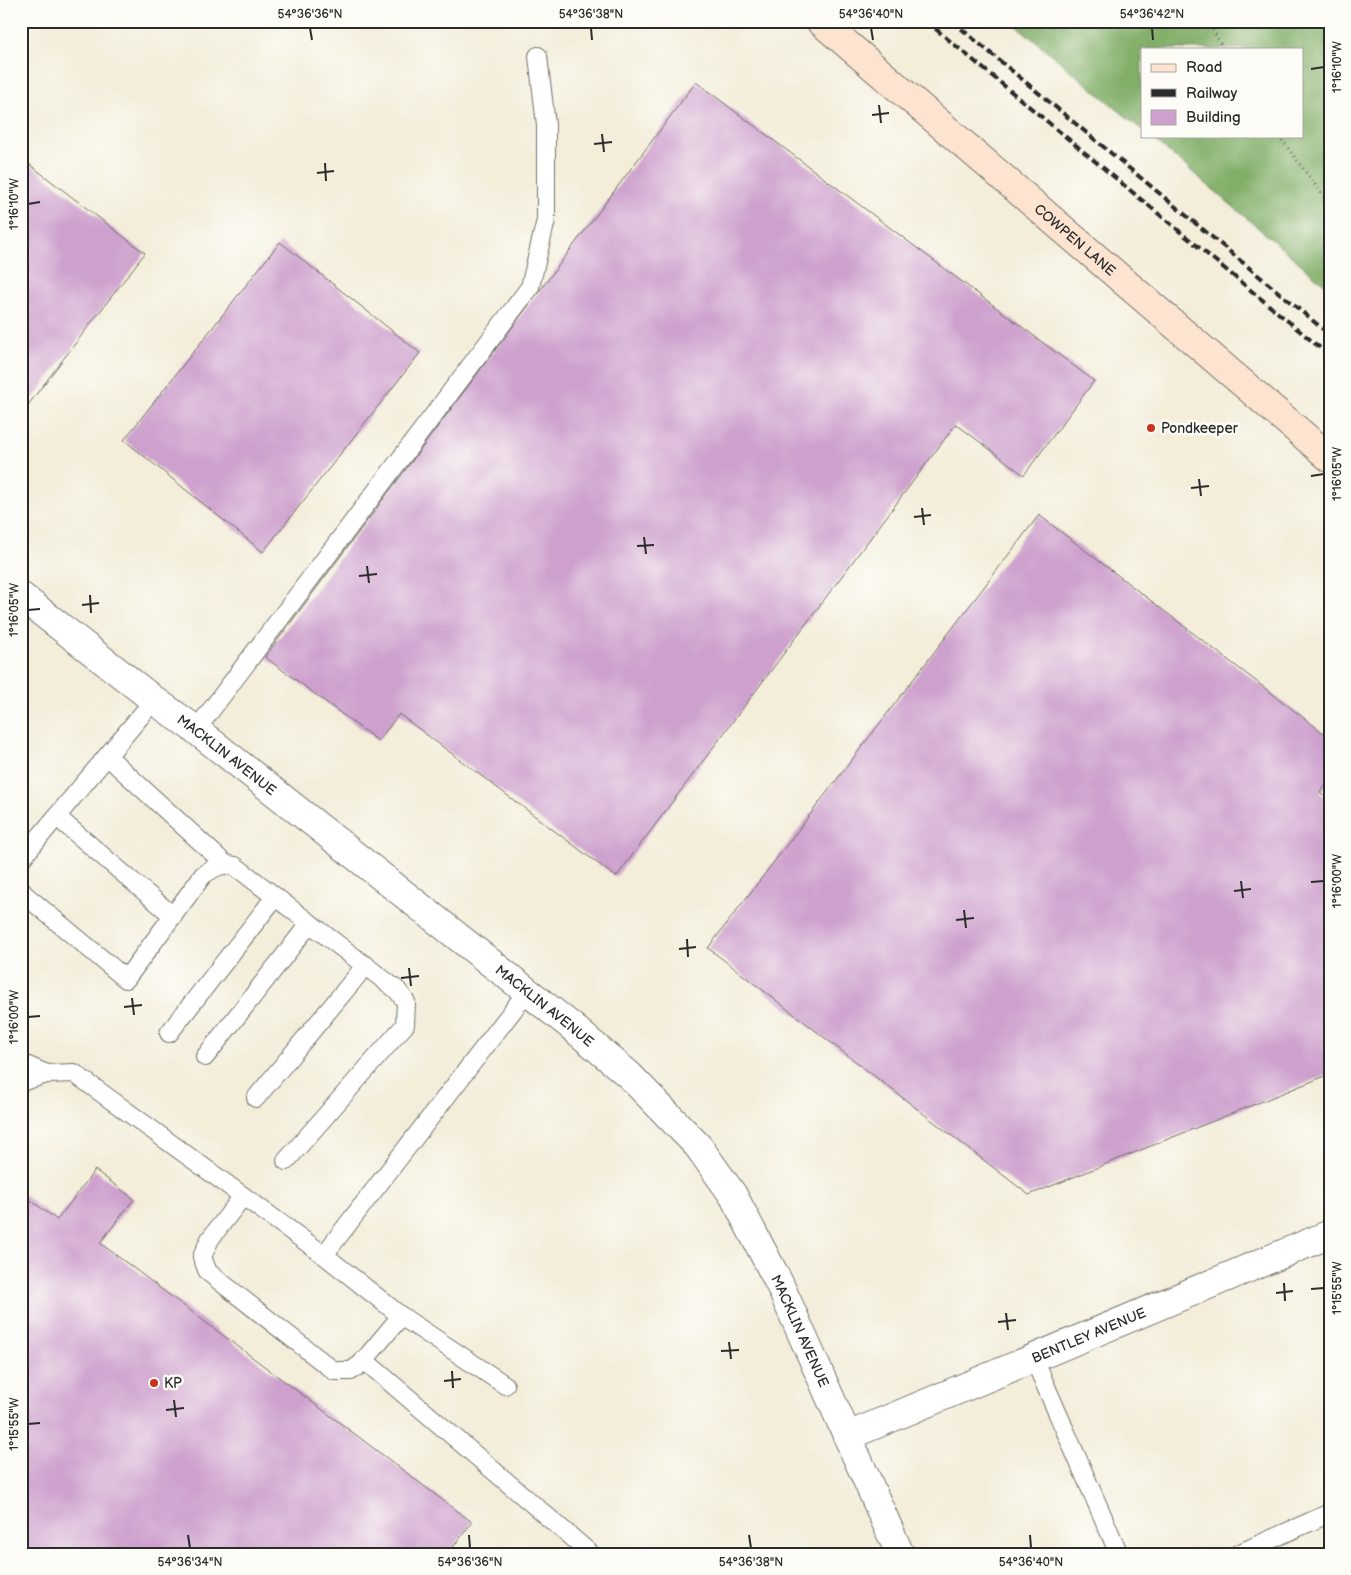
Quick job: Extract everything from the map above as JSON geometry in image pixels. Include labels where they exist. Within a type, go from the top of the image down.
[{"type":"street","name":"COWPEN LANE","points":[[820,21],[1330,458]]},
{"type":"street","name":"MACKLIN AVENUE","points":[[22,600],[196,730],[527,992],[629,1075],[698,1146],[728,1188],[778,1283],[900,1554]]},
{"type":"street","name":"BENTLEY AVENUE","points":[[848,1436],[1330,1234]]},
{"type":"lane","points":[[196,730],[530,287],[546,220],[546,125],[538,56]]},
{"type":"lane","points":[[21,859],[154,700]]},
{"type":"lane","points":[[107,756],[224,863],[235,866],[366,965],[397,990],[406,1002],[404,1024],[286,1161]]},
{"type":"lane","points":[[57,817],[173,916]]},
{"type":"lane","points":[[21,890],[24,895],[126,979],[203,875],[224,863]]},
{"type":"lane","points":[[169,1034],[275,897]]},
{"type":"lane","points":[[205,1057],[310,923]]},
{"type":"lane","points":[[256,1098],[366,965]]},
{"type":"lane","points":[[324,1255],[527,992]]},
{"type":"lane","points":[[21,1064],[47,1074]]},
{"type":"lane","points":[[21,1082],[47,1074],[74,1073],[324,1255],[401,1316],[504,1385]]},
{"type":"lane","points":[[244,1196],[210,1239],[202,1257],[208,1272],[334,1371],[351,1371],[364,1360],[401,1316]]},
{"type":"lane","points":[[1034,1359],[1119,1554]]},
{"type":"lane","points":[[364,1360],[591,1554]]},
{"type":"lane","points":[[1238,1554],[1330,1513]]},
{"type":"path","points":[[1208,21],[1222,48]]},
{"type":"path","points":[[1280,138],[1330,205]]},
{"type":"green space","points":[[1011,21],[1330,21],[1330,289],[1152,138],[1304,138],[1304,48],[1141,48],[1141,129]]},
{"type":"building","points":[[696,82],[1094,381],[1024,475],[956,424],[616,877],[399,714],[378,741],[265,657]]},
{"type":"building","points":[[21,158],[145,253],[21,414]]},
{"type":"building","points":[[280,242],[420,353],[263,552],[124,440]]},
{"type":"building","points":[[1039,515],[1330,738],[1330,779],[1320,793],[1330,801],[1330,1074],[1029,1195],[708,948]]},
{"type":"building","name":"KP","points":[[95,1170],[134,1199],[100,1243],[472,1522],[448,1554],[21,1554],[21,1193],[57,1220]]},
{"type":"railway","points":[[926,21],[1330,356]]},
{"type":"railway","points":[[952,21],[1330,335]]},
{"type":"place","name":"Pondkeeper","points":[[1151,428]]},
{"type":"place","name":"KP","points":[[154,1383]]}]
